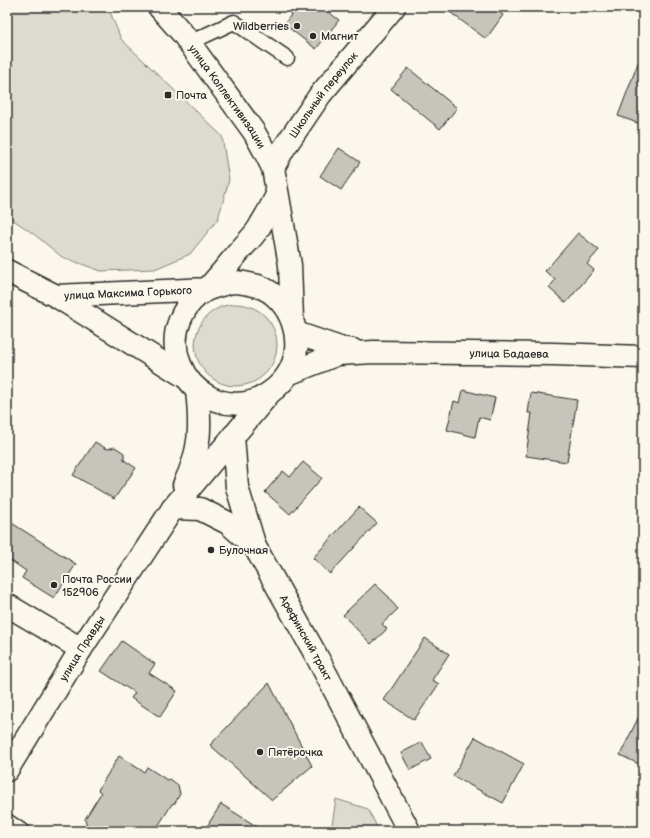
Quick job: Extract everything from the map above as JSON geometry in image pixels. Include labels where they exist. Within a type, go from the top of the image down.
[{"type":"street","name":"улица Коллективизации","points":[[159,7],[189,43],[254,132],[273,168],[276,195],[290,266],[294,326]]},
{"type":"street","name":"Школьный переулок","points":[[273,168],[284,148],[320,95],[394,7]]},
{"type":"street","points":[[208,289],[261,226],[276,195]]},
{"type":"street","name":"улица Максима Горького","points":[[7,271],[56,296],[192,384]]},
{"type":"street","points":[[235,282],[263,288],[275,296],[284,306],[294,326],[297,347],[294,361],[288,374],[280,385],[268,395],[254,401],[239,404],[210,398],[192,384],[180,365],[176,351],[176,336],[179,321],[187,308],[196,297],[208,289],[221,284],[235,282]]},
{"type":"street","name":"улица Максима Горького","points":[[56,296],[208,289]]},
{"type":"street","name":"улица Бадаева","points":[[294,326],[340,348],[374,352]]},
{"type":"street","name":"улица Бадаева","points":[[288,374],[338,354],[374,352],[554,354],[643,357]]},
{"type":"street","name":"улица Правды","points":[[7,770],[81,649],[173,508],[192,470],[199,441],[200,418],[192,384]]},
{"type":"street","name":"улица Правды","points":[[173,508],[268,395]]},
{"type":"street","name":"Арефинский тракт","points":[[233,436],[237,487],[255,546],[316,655],[409,831]]},
{"type":"street","points":[[173,508],[200,509],[228,523],[255,546]]},
{"type":"street","points":[[7,605],[81,649]]},
{"type":"lane","points":[[189,43],[234,22],[287,58]]},
{"type":"lane","points":[[7,821],[22,831]]},
{"type":"shaded area","points":[[7,7],[108,7],[121,39],[222,136],[229,180],[218,219],[190,254],[155,269],[101,271],[62,257],[7,214]]},
{"type":"shaded area","points":[[236,304],[252,307],[265,316],[274,329],[277,345],[274,361],[265,374],[252,383],[236,386],[220,383],[207,374],[198,361],[195,345],[198,329],[207,316],[220,307]]},
{"type":"shaded area","points":[[336,799],[368,809],[379,831],[331,831]]},
{"type":"building","name":"Магнит","points":[[297,7],[322,7],[339,20],[316,49],[284,24]]},
{"type":"building","points":[[443,7],[492,7],[503,15],[486,39]]},
{"type":"building","points":[[641,55],[643,56],[643,125],[618,116]]},
{"type":"building","points":[[408,68],[457,108],[440,129],[391,89]]},
{"type":"building","points":[[339,148],[360,162],[341,190],[320,176]]},
{"type":"building","points":[[578,233],[599,250],[587,264],[594,270],[566,303],[549,288],[555,280],[545,271]]},
{"type":"building","points":[[463,390],[495,398],[490,420],[479,417],[475,437],[447,430],[454,401],[460,403]]},
{"type":"building","points":[[531,393],[577,400],[567,462],[526,456],[532,413],[528,413]]},
{"type":"building","points":[[95,442],[107,449],[115,447],[124,453],[124,460],[136,468],[114,499],[73,475]]},
{"type":"building","points":[[303,462],[322,478],[290,514],[265,492],[283,471],[290,477]]},
{"type":"building","points":[[359,507],[377,523],[330,574],[313,558]]},
{"type":"building","points":[[7,520],[76,564],[54,598],[22,578],[26,571],[7,558]]},
{"type":"building","points":[[375,584],[390,598],[389,599],[398,609],[382,624],[387,629],[371,644],[343,615]]},
{"type":"building","points":[[425,638],[449,654],[432,680],[439,684],[414,720],[384,700]]},
{"type":"building","points":[[122,641],[155,664],[149,673],[177,691],[160,717],[131,698],[135,693],[101,671]]},
{"type":"building","points":[[269,683],[312,766],[272,800],[210,745]]},
{"type":"building","points":[[643,708],[643,766],[620,755]]},
{"type":"building","points":[[475,737],[524,764],[503,803],[453,776]]},
{"type":"building","points":[[422,742],[431,759],[410,770],[401,753]]},
{"type":"building","points":[[119,756],[144,772],[147,767],[178,785],[180,794],[155,831],[88,831],[85,819],[101,793],[98,790]]},
{"type":"building","points":[[221,804],[264,831],[204,831]]},
{"type":"place","name":"Wildberries","points":[[297,26]]},
{"type":"place","name":"Магнит","points":[[313,36]]},
{"type":"place","name":"Почта","points":[[168,95]]},
{"type":"place","name":"Булочная","points":[[211,550]]},
{"type":"place","name":"Почта России 152906","points":[[54,585]]},
{"type":"place","name":"Пятёрочка","points":[[260,752]]}]
